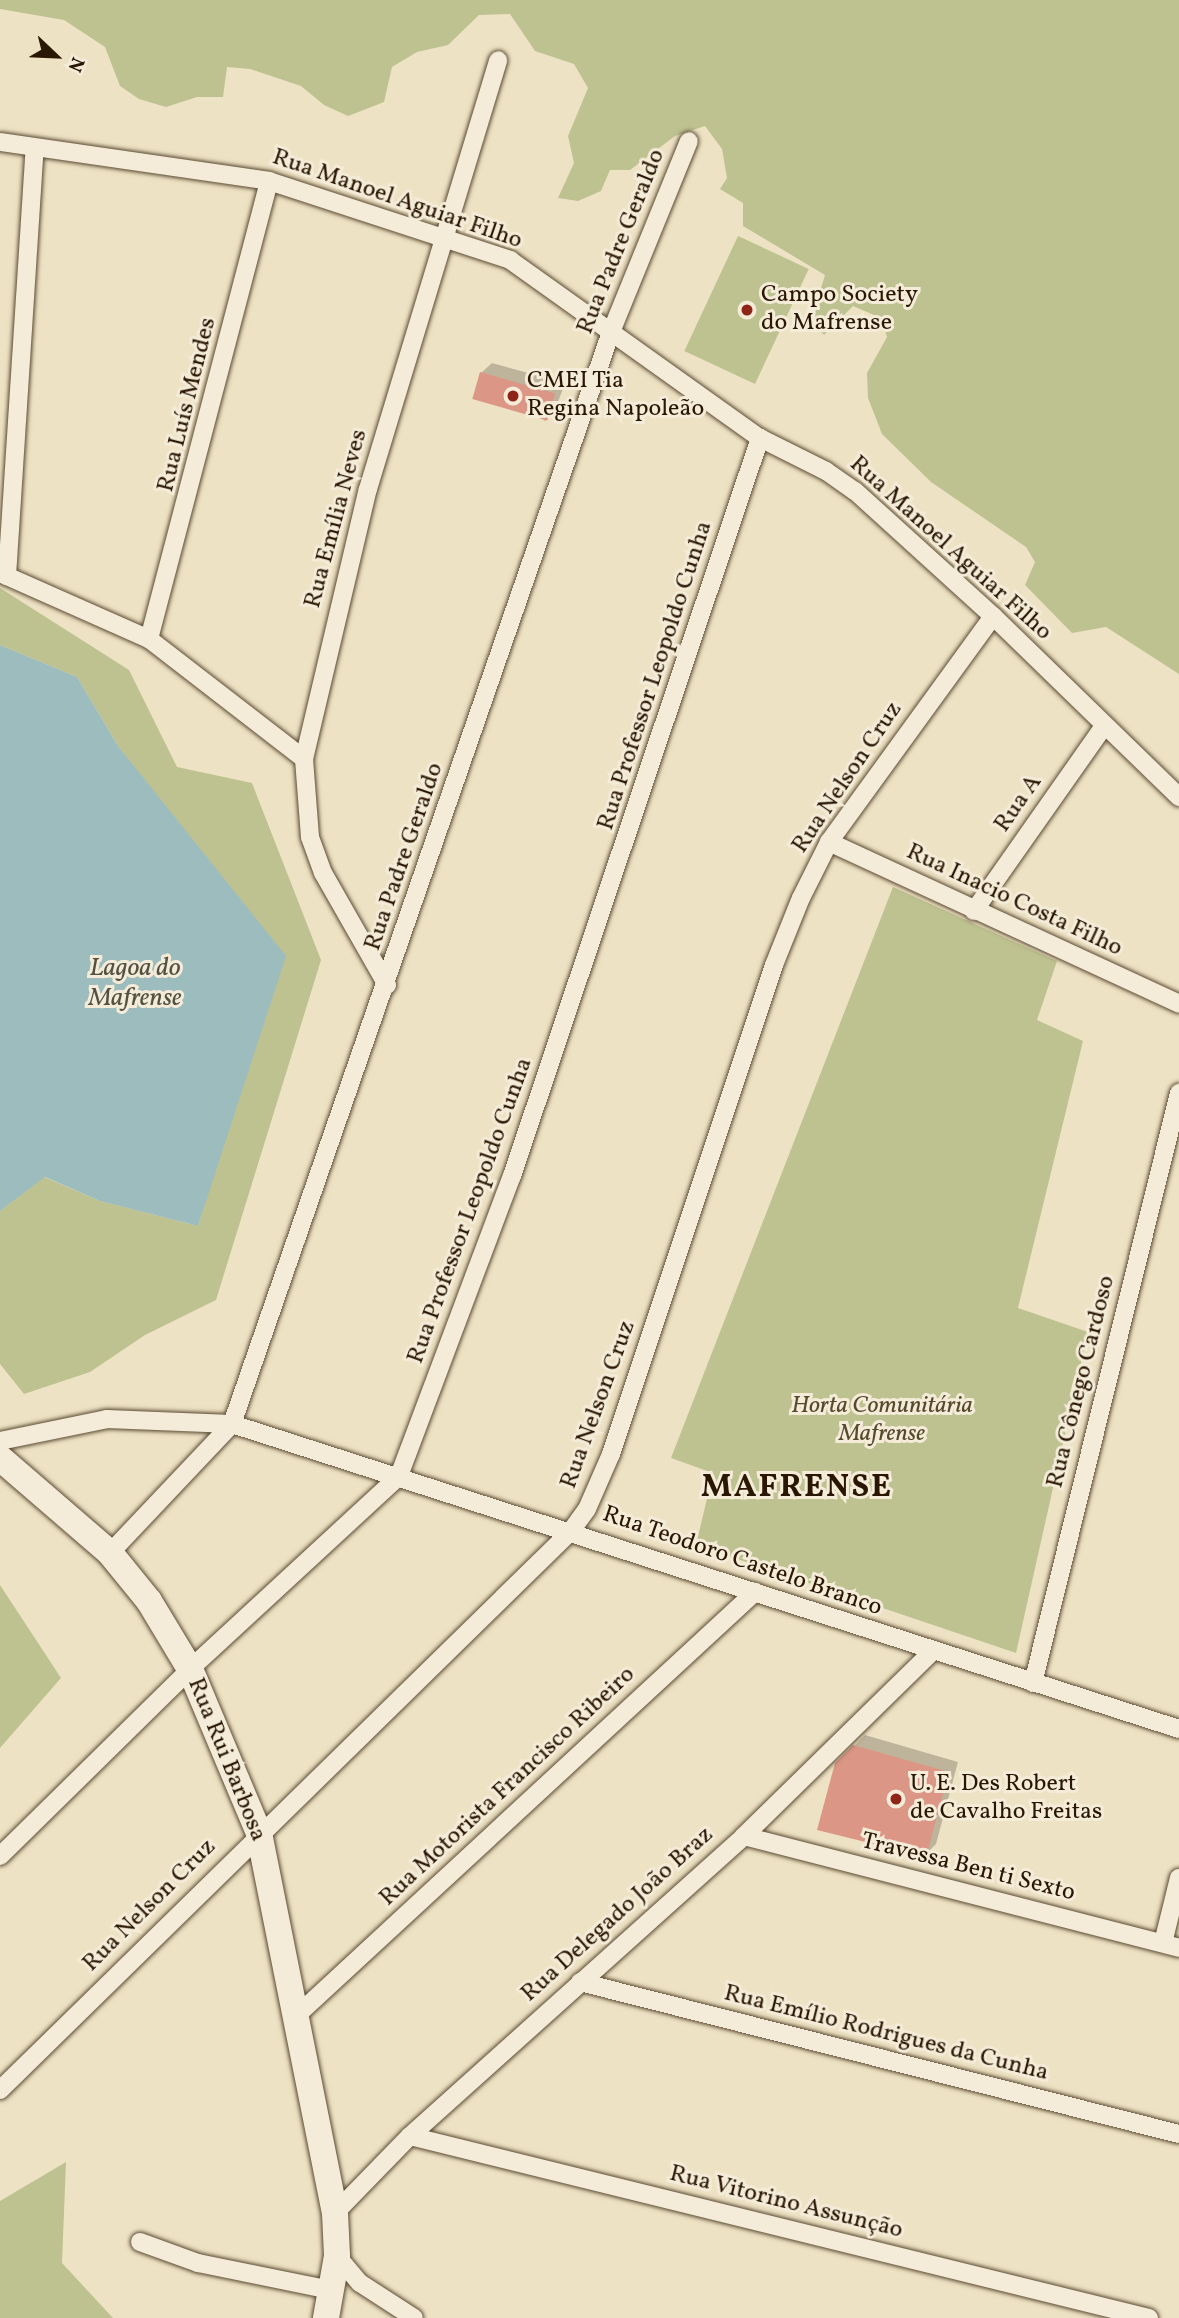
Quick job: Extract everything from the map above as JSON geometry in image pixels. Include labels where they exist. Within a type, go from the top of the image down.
[{"type":"street","name":"Rua Emília Neves","points":[[387,985],[344,913],[314,849],[304,758],[368,489],[442,237],[498,60]]},
{"type":"street","name":"Rua Padre Geraldo","points":[[110,1553],[232,1424],[387,985],[611,332],[688,141]]},
{"type":"street","name":"Rua Manoel Aguiar Filho","points":[[0,142],[269,181],[510,260],[760,438],[842,480],[993,616],[1179,797]]},
{"type":"street","points":[[35,148],[4,574],[149,639],[304,758]]},
{"type":"street","name":"Rua Luís Mendes","points":[[149,639],[269,181]]},
{"type":"street","name":"Rua Professor Leopoldo Cunha","points":[[0,1856],[190,1669],[399,1476],[512,1177],[760,438]]},
{"type":"street","name":"Rua Nelson Cruz","points":[[0,2090],[258,1833],[571,1531],[599,1487],[774,965],[828,842],[993,616]]},
{"type":"street","name":"Rua A","points":[[974,911],[1104,726]]},
{"type":"street","name":"Rua Inacio Costa Filho","points":[[828,842],[1179,1004]]},
{"type":"street","name":"Rua Cônego Cardoso","points":[[1033,1683],[1179,1093]]},
{"type":"street","name":"Rua Teodoro Castelo Branco","points":[[0,1441],[107,1419],[232,1424],[571,1531],[932,1652],[1179,1729]]},
{"type":"street","name":"Rua Rui Barbosa","points":[[0,1458],[110,1553],[149,1601],[190,1669],[258,1833],[335,2213],[337,2256],[326,2318]]},
{"type":"street","name":"Rua Motorista Francisco Ribeiro","points":[[294,2018],[755,1592]]},
{"type":"street","name":"Rua Delegado João Braz","points":[[335,2213],[410,2136],[744,1836],[932,1652]]},
{"type":"street","name":"Travessa Ben ti Sexto","points":[[744,1836],[1171,1945]]},
{"type":"street","points":[[1171,1945],[1179,1878]]},
{"type":"street","name":"Rua Emílio Rodrigues da Cunha","points":[[580,1982],[1179,2134]]},
{"type":"street","name":"Rua Vitorino Assunção","points":[[410,2136],[1149,2318]]},
{"type":"street","points":[[139,2242],[198,2263],[331,2290]]},
{"type":"street","points":[[337,2256],[360,2283],[414,2318]]},
{"type":"green space","points":[[0,0],[1179,0],[1179,674],[1106,627],[1072,633],[1025,585],[1035,562],[1026,547],[931,482],[882,434],[868,398],[867,373],[887,337],[881,318],[853,306],[824,335],[811,321],[825,275],[743,226],[743,203],[720,189],[727,178],[722,149],[705,126],[675,136],[630,170],[610,170],[601,191],[578,201],[558,198],[574,163],[568,136],[588,88],[574,64],[535,51],[510,14],[479,15],[448,45],[417,52],[392,67],[384,102],[348,116],[324,105],[301,86],[250,69],[227,67],[223,97],[197,97],[166,107],[139,99],[120,86],[105,47],[64,20],[0,9]]},
{"type":"green space","name":"Campo Society do Mafrense","points":[[738,236],[809,269],[755,384],[684,351]]},
{"type":"green space","points":[[0,588],[129,670],[177,767],[252,783],[321,960],[216,1300],[145,1335],[90,1372],[24,1394],[0,1364],[0,1211],[44,1177],[100,1201],[198,1226],[233,1108],[188,838],[118,746],[77,677],[0,645]]},
{"type":"green space","name":"Horta Comunitária Mafrense","points":[[893,887],[1057,961],[1037,1020],[1083,1041],[1018,1308],[1088,1332],[1016,1653],[696,1545],[713,1473],[671,1458]]},
{"type":"green space","points":[[0,1585],[61,1678],[0,1748]]},
{"type":"green space","points":[[66,2162],[62,2263],[113,2318],[0,2318],[0,2201]]},
{"type":"water","name":"Lagoa do Mafrense","points":[[0,645],[77,677],[118,746],[286,956],[198,1226],[100,1201],[45,1177],[0,1211]]},
{"type":"building","name":"CMEI Tia Regina Napoleão","points":[[480,372],[555,393],[547,420],[472,399]]},
{"type":"building","points":[[853,1745],[949,1772],[926,1857],[817,1830],[835,1763]]},
{"type":"place","name":"Campo Society do Mafrense","points":[[747,310]]},
{"type":"place","name":"CMEI Tia Regina Napoleão","points":[[513,396]]},
{"type":"place","name":"U. E. Des Robert de Cavalho Freitas","points":[[896,1799]]},
{"type":"district","name":"MAFRENSE","points":[[797,1488]]}]
